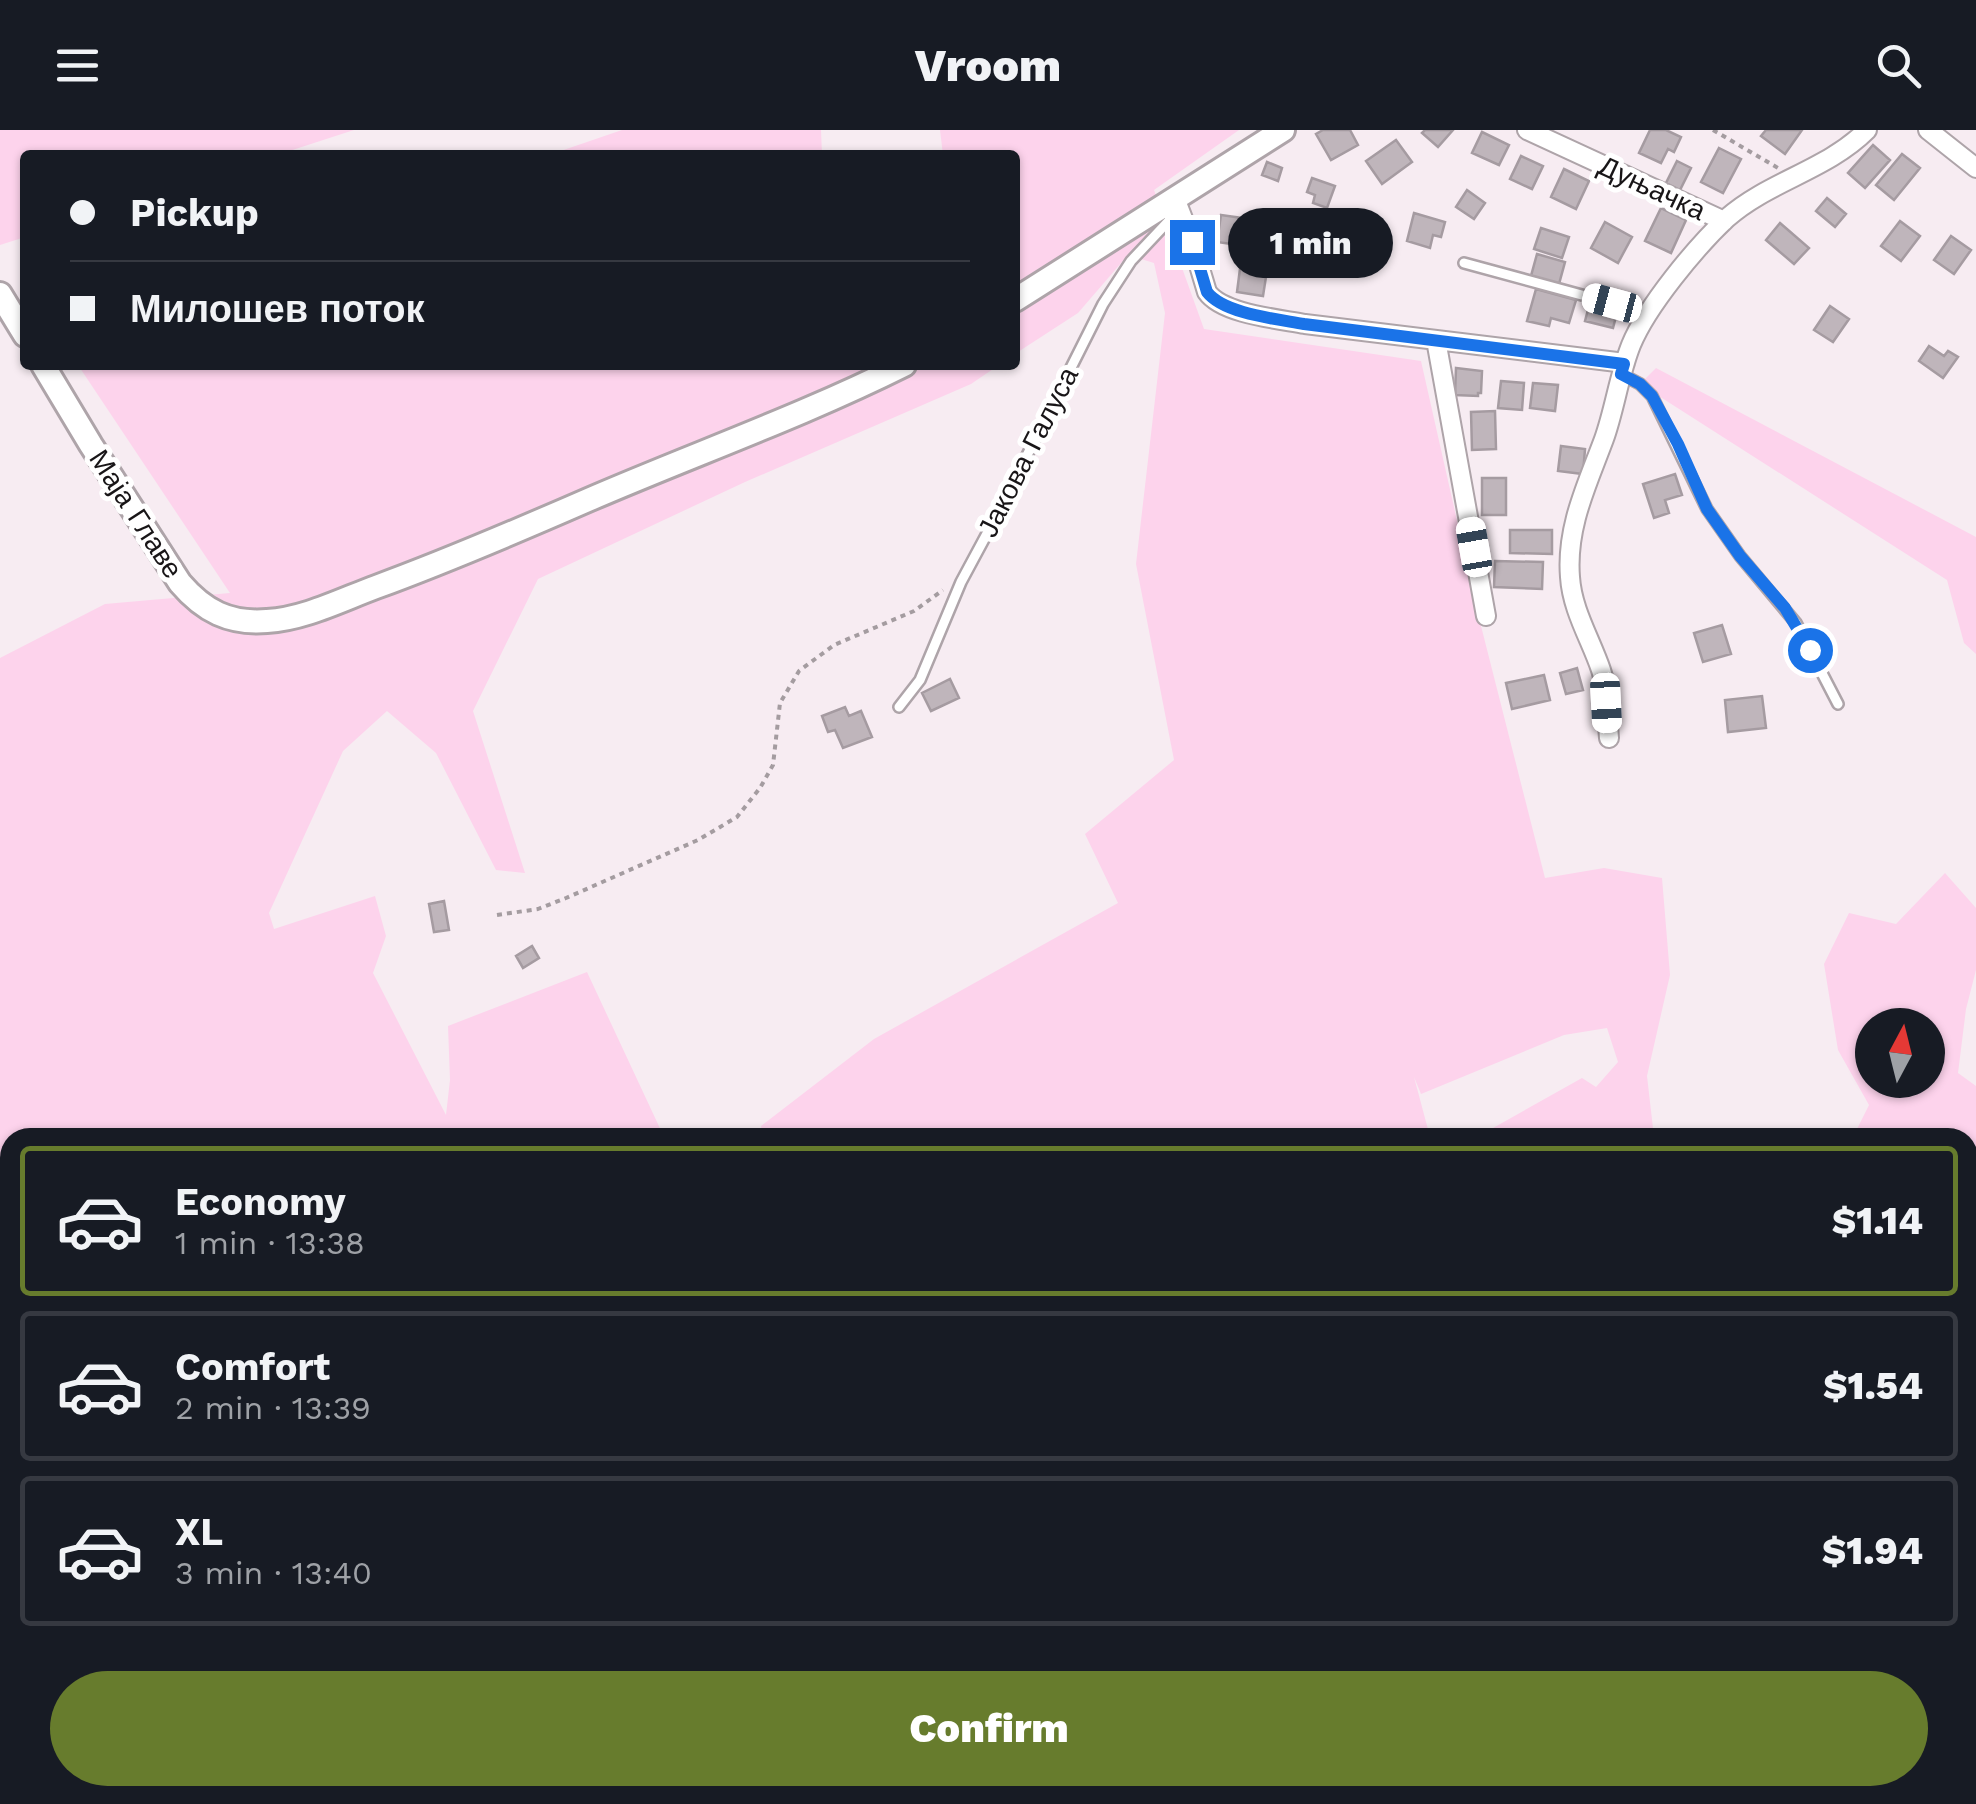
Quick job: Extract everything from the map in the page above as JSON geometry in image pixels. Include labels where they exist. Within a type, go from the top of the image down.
[{"type":"street","name":"Јакова Галуса","points":[[1020,297],[1177,204],[1283,130]]},
{"type":"street","name":"Дуњачка","points":[[1527,130],[1724,221]]},
{"type":"street","points":[[1608,738],[1604,680],[1574,600],[1570,548],[1580,498],[1608,427],[1623,369],[1640,326],[1676,275],[1741,206],[1846,150],[1867,130]]},
{"type":"street","points":[[1928,130],[1976,168]]},
{"type":"street","points":[[1177,204],[1207,292],[1220,302],[1270,318],[1623,369]]},
{"type":"street","points":[[0,294],[20,327]]},
{"type":"street","points":[[1436,340],[1486,616]]},
{"type":"street","name":"Маја Главе","points":[[46,370],[194,600],[226,618],[268,622],[316,610],[486,544],[892,370]]},
{"type":"lane","name":"Јакова Галуса","points":[[899,707],[920,680],[961,582],[1103,304],[1130,261],[1177,204]]},
{"type":"lane","points":[[1464,263],[1648,313]]},
{"type":"lane","points":[[1623,369],[1652,396],[1707,509],[1796,623],[1838,704]]},
{"type":"path","points":[[1712,130],[1795,178]]},
{"type":"path","points":[[497,915],[538,909],[698,840],[737,817],[772,765],[780,704],[799,671],[834,646],[914,611],[961,582]]},
{"type":"shaded area","points":[[0,130],[354,130],[292,150],[20,150],[20,239],[0,245]]},
{"type":"shaded area","points":[[622,130],[821,130],[822,150],[564,150]]},
{"type":"shaded area","points":[[940,130],[1239,130],[1154,190],[1204,329],[1421,361],[1479,618],[1545,878],[1604,868],[1662,878],[1670,975],[1647,1076],[1653,1128],[1493,1128],[1582,1078],[1596,1087],[1618,1062],[1607,1028],[1564,1035],[1421,1094],[1414,1077],[1428,1128],[761,1128],[874,1039],[1118,903],[1085,834],[1174,760],[1136,564],[1165,313],[1154,263],[1128,255],[1078,313],[1020,351],[1020,150],[942,150]]},
{"type":"shaded area","points":[[1656,368],[1976,537],[1976,654],[1964,643],[1947,580],[1640,384]]},
{"type":"shaded area","points":[[81,370],[992,370],[971,384],[745,482],[538,579],[473,711],[525,873],[496,870],[436,753],[387,711],[343,751],[269,913],[274,929],[375,896],[386,936],[373,973],[446,1115],[450,1080],[448,1026],[587,972],[660,1128],[0,1128],[0,658],[105,604],[230,593]]},
{"type":"shaded area","points":[[1945,873],[1976,908],[1976,970],[1966,1009],[1958,1073],[1976,1086],[1976,1128],[1858,1128],[1869,1105],[1865,1098],[1945,1098],[1945,1008],[1855,1008],[1855,1080],[1838,1050],[1824,964],[1849,913],[1896,924]]},
{"type":"building","points":[[1323,130],[1350,130],[1358,145],[1331,160],[1316,134]]},
{"type":"building","points":[[1453,130],[1438,147],[1422,133]]},
{"type":"building","points":[[1650,130],[1666,130],[1681,137],[1674,152],[1668,149],[1661,163],[1639,153]]},
{"type":"building","points":[[1766,130],[1802,130],[1785,154],[1761,136]]},
{"type":"building","points":[[1482,132],[1509,145],[1499,165],[1472,153]]},
{"type":"building","points":[[1396,140],[1412,162],[1382,184],[1366,161]]},
{"type":"building","points":[[1873,145],[1890,160],[1865,188],[1848,173]]},
{"type":"building","points":[[1719,148],[1741,159],[1723,193],[1701,182]]},
{"type":"building","points":[[1902,154],[1920,168],[1894,200],[1876,185]]},
{"type":"building","points":[[1521,156],[1543,166],[1532,189],[1510,179]]},
{"type":"building","points":[[1677,161],[1691,168],[1680,190],[1666,183]]},
{"type":"building","points":[[1267,162],[1282,168],[1278,181],[1262,175]]},
{"type":"building","points":[[1564,169],[1589,181],[1576,209],[1551,197]]},
{"type":"building","points":[[1312,178],[1335,186],[1327,208],[1313,203],[1315,195],[1307,192]]},
{"type":"building","points":[[1467,190],[1485,203],[1474,219],[1456,207]]},
{"type":"building","points":[[1827,198],[1846,214],[1835,227],[1816,211]]},
{"type":"building","points":[[1661,208],[1686,220],[1671,253],[1645,241]]},
{"type":"building","points":[[1414,213],[1445,222],[1441,237],[1433,235],[1430,248],[1407,241]]},
{"type":"building","points":[[1221,215],[1257,220],[1253,247],[1217,242]]},
{"type":"building","points":[[1900,221],[1920,236],[1901,261],[1881,246]]},
{"type":"building","points":[[1605,222],[1632,237],[1618,263],[1591,248]]},
{"type":"building","points":[[1780,223],[1809,248],[1794,264],[1766,240]]},
{"type":"building","points":[[1541,228],[1569,237],[1562,258],[1534,249]]},
{"type":"building","points":[[1316,229],[1340,234],[1336,253],[1312,248]]},
{"type":"building","points":[[1340,234],[1368,240],[1362,270],[1334,265]]},
{"type":"building","points":[[1951,236],[1971,250],[1954,274],[1934,260]]},
{"type":"building","points":[[1537,254],[1565,262],[1559,284],[1531,276]]},
{"type":"building","points":[[1241,261],[1268,264],[1263,296],[1237,292]]},
{"type":"building","points":[[1536,289],[1576,300],[1569,323],[1551,318],[1549,326],[1527,321]]},
{"type":"building","points":[[1590,302],[1618,309],[1613,328],[1585,321]]},
{"type":"building","points":[[1830,306],[1849,319],[1833,342],[1814,330]]},
{"type":"building","points":[[1929,346],[1944,356],[1948,351],[1958,357],[1943,378],[1919,361]]},
{"type":"building","points":[[1456,368],[1482,371],[1478,396],[1455,395]]},
{"type":"building","points":[[1501,381],[1524,383],[1522,410],[1498,408]]},
{"type":"building","points":[[1533,383],[1558,385],[1555,411],[1530,408]]},
{"type":"building","points":[[1495,411],[1496,449],[1472,450],[1471,412]]},
{"type":"building","points":[[1561,446],[1585,449],[1583,474],[1558,471]]},
{"type":"building","points":[[1675,474],[1682,495],[1665,500],[1669,513],[1654,518],[1643,484]]},
{"type":"building","points":[[1482,478],[1506,478],[1506,515],[1482,515]]},
{"type":"building","points":[[1510,530],[1552,530],[1552,554],[1510,553]]},
{"type":"building","points":[[1495,561],[1543,562],[1542,589],[1494,587]]},
{"type":"building","points":[[1722,625],[1731,654],[1703,662],[1694,633]]},
{"type":"building","points":[[1577,668],[1583,690],[1566,694],[1560,673]]},
{"type":"building","points":[[1544,675],[1550,700],[1512,709],[1506,683]]},
{"type":"building","points":[[950,679],[959,698],[931,711],[922,693]]},
{"type":"building","points":[[1762,696],[1766,728],[1728,732],[1725,700]]},
{"type":"building","points":[[845,707],[849,716],[861,711],[872,737],[843,748],[835,730],[828,732],[822,716]]},
{"type":"building","points":[[444,901],[449,930],[434,932],[429,904]]},
{"type":"building","points":[[532,946],[539,958],[523,968],[516,956]]},
{"type":"route","points":[[1192,242],[1207,292],[1232,308],[1304,324],[1624,364],[1621,374],[1652,396],[1707,509],[1796,623],[1810,650]]}]
